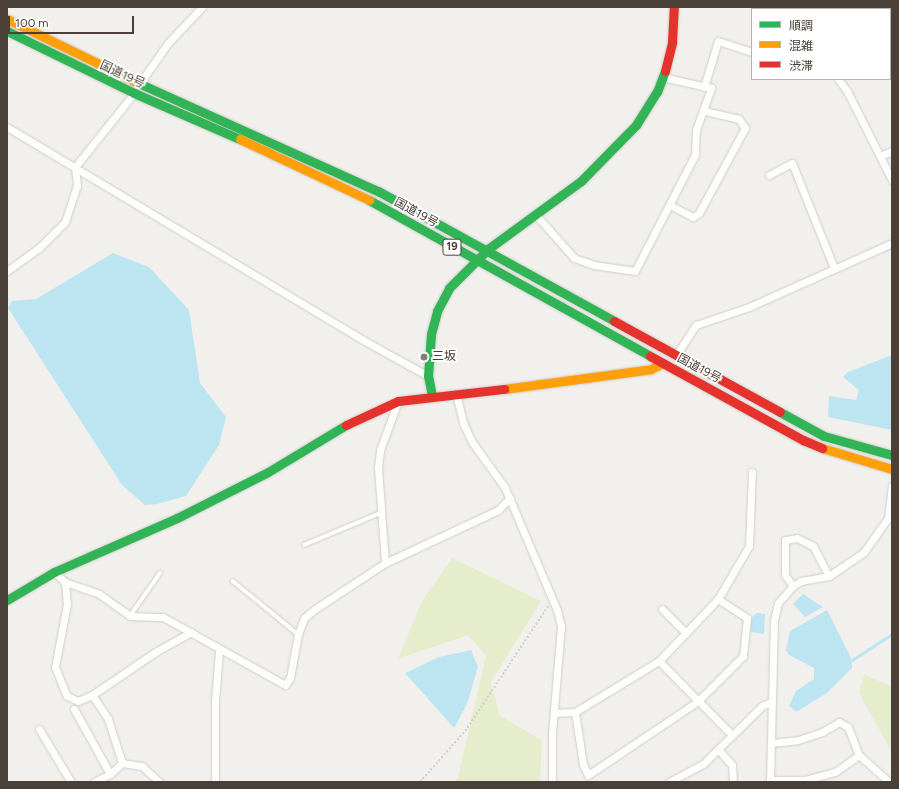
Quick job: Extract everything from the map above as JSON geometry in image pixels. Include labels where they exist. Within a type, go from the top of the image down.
[{"type":"main road","points":[[432,396],[428,376],[431,334],[437,311],[449,288],[475,260],[488,249],[581,181],[636,124],[657,92],[663,77],[672,42],[674,7]]},
{"type":"main road","name":"国道19号","points":[[7,19],[142,85],[378,190],[678,354],[775,411],[824,436],[892,454]]},
{"type":"main road","name":"国道19号","points":[[7,32],[134,93],[341,186],[803,440],[839,454],[892,469]]},
{"type":"main road","points":[[7,600],[54,572],[177,518],[268,472],[358,417],[398,401],[651,369],[663,363]]},
{"type":"street","points":[[142,85],[145,76],[168,43],[202,7]]},
{"type":"street","points":[[704,87],[718,41],[751,52]]},
{"type":"street","points":[[536,215],[574,258],[594,265],[635,271],[695,155],[696,130],[711,88],[663,77]]},
{"type":"street","points":[[839,80],[892,180]]},
{"type":"street","points":[[7,271],[39,248],[65,222],[76,186],[75,167],[134,93]]},
{"type":"street","points":[[670,205],[693,217],[699,213],[745,128],[739,119],[703,112]]},
{"type":"street","points":[[7,127],[363,340],[428,376]]},
{"type":"street","points":[[880,156],[892,151]]},
{"type":"street","points":[[770,175],[792,162],[834,268]]},
{"type":"street","points":[[678,354],[696,325],[749,307],[892,243]]},
{"type":"street","points":[[456,394],[459,411],[472,442],[510,498],[552,600],[561,626],[554,713],[552,782]]},
{"type":"street","points":[[385,563],[378,467],[380,450],[398,401]]},
{"type":"street","points":[[554,713],[575,712],[659,661],[718,599],[749,546],[752,472]]},
{"type":"street","points":[[859,755],[835,772],[805,780],[770,781],[774,614],[778,603],[793,586],[801,581],[829,576],[864,552],[888,518],[892,486]]},
{"type":"street","points":[[54,572],[65,582],[99,594],[130,616],[163,617],[191,632],[219,650],[284,685],[290,678],[298,634],[304,618],[315,609],[385,563],[498,510],[510,498]]},
{"type":"street","points":[[793,586],[785,575],[785,540],[797,538],[813,546],[829,576]]},
{"type":"street","points":[[65,582],[67,604],[55,667],[67,696],[78,701],[92,695],[157,651],[191,632]]},
{"type":"street","points":[[575,712],[582,764],[588,775],[698,701],[743,656],[747,618],[718,599]]},
{"type":"street","points":[[662,609],[686,633]]},
{"type":"street","points":[[215,782],[215,701],[219,650]]},
{"type":"street","points":[[659,661],[732,735]]},
{"type":"street","points":[[92,695],[108,719],[122,763]]},
{"type":"street","points":[[669,782],[682,779],[703,764],[762,706],[771,702]]},
{"type":"street","points":[[74,709],[110,774]]},
{"type":"street","points":[[771,743],[798,740],[822,732],[839,722],[848,728],[859,755],[886,781]]},
{"type":"street","points":[[40,729],[71,782]]},
{"type":"street","points":[[718,749],[732,766],[733,782]]},
{"type":"street","points":[[94,782],[110,774],[122,763]]},
{"type":"street","points":[[122,763],[142,766],[158,782]]},
{"type":"lane","points":[[304,545],[381,513]]},
{"type":"lane","points":[[130,616],[160,573]]},
{"type":"lane","points":[[233,581],[298,634]]},
{"type":"path","points":[[420,782],[465,731],[552,600]]},
{"type":"green space","points":[[452,558],[541,601],[491,682],[500,716],[542,740],[540,782],[454,782],[458,777],[486,656],[468,635],[398,659],[422,601]]},
{"type":"green space","points":[[864,674],[892,687],[892,752],[859,693]]},
{"type":"water","points":[[113,253],[149,267],[189,310],[200,383],[226,417],[219,445],[186,496],[157,504],[145,505],[122,485],[8,308],[12,301],[36,299]]},
{"type":"water","points":[[892,355],[892,430],[828,417],[829,396],[856,400],[859,390],[843,377],[848,372]]},
{"type":"water","points":[[803,594],[823,607],[805,617],[793,604]]},
{"type":"water","points":[[827,610],[852,660],[852,668],[827,693],[796,712],[789,706],[796,691],[814,679],[814,668],[789,655],[786,650],[790,631]]},
{"type":"water","points":[[757,613],[765,614],[764,634],[751,632],[751,618]]},
{"type":"water","points":[[471,650],[478,667],[467,704],[454,728],[405,673],[439,657]]},
{"type":"waterway","points":[[852,660],[892,634]]},
{"type":"traffic: fast","points":[[7,31],[134,93],[240,139]]},
{"type":"traffic: fast","points":[[432,396],[428,376],[431,334],[437,311],[449,288],[488,249],[581,181],[636,125],[657,92],[665,71]]},
{"type":"traffic: fast","points":[[134,81],[378,191],[614,321]]},
{"type":"traffic: fast","points":[[369,200],[650,356]]},
{"type":"traffic: fast","points":[[780,412],[824,436],[892,455]]},
{"type":"traffic: fast","points":[[7,600],[54,572],[177,518],[268,472],[346,425]]},
{"type":"traffic: slow","points":[[7,19],[134,81]]},
{"type":"traffic: slow","points":[[240,139],[369,200]]},
{"type":"traffic: slow","points":[[504,389],[651,369],[663,363]]},
{"type":"traffic: slow","points":[[822,448],[892,469]]},
{"type":"traffic: jam","points":[[665,71],[672,42],[674,7]]},
{"type":"traffic: jam","points":[[614,321],[780,412]]},
{"type":"traffic: jam","points":[[650,356],[803,440],[822,448]]},
{"type":"traffic: jam","points":[[346,425],[398,401],[504,389]]},
{"type":"place","name":"三坂","points":[[424,357]]}]
